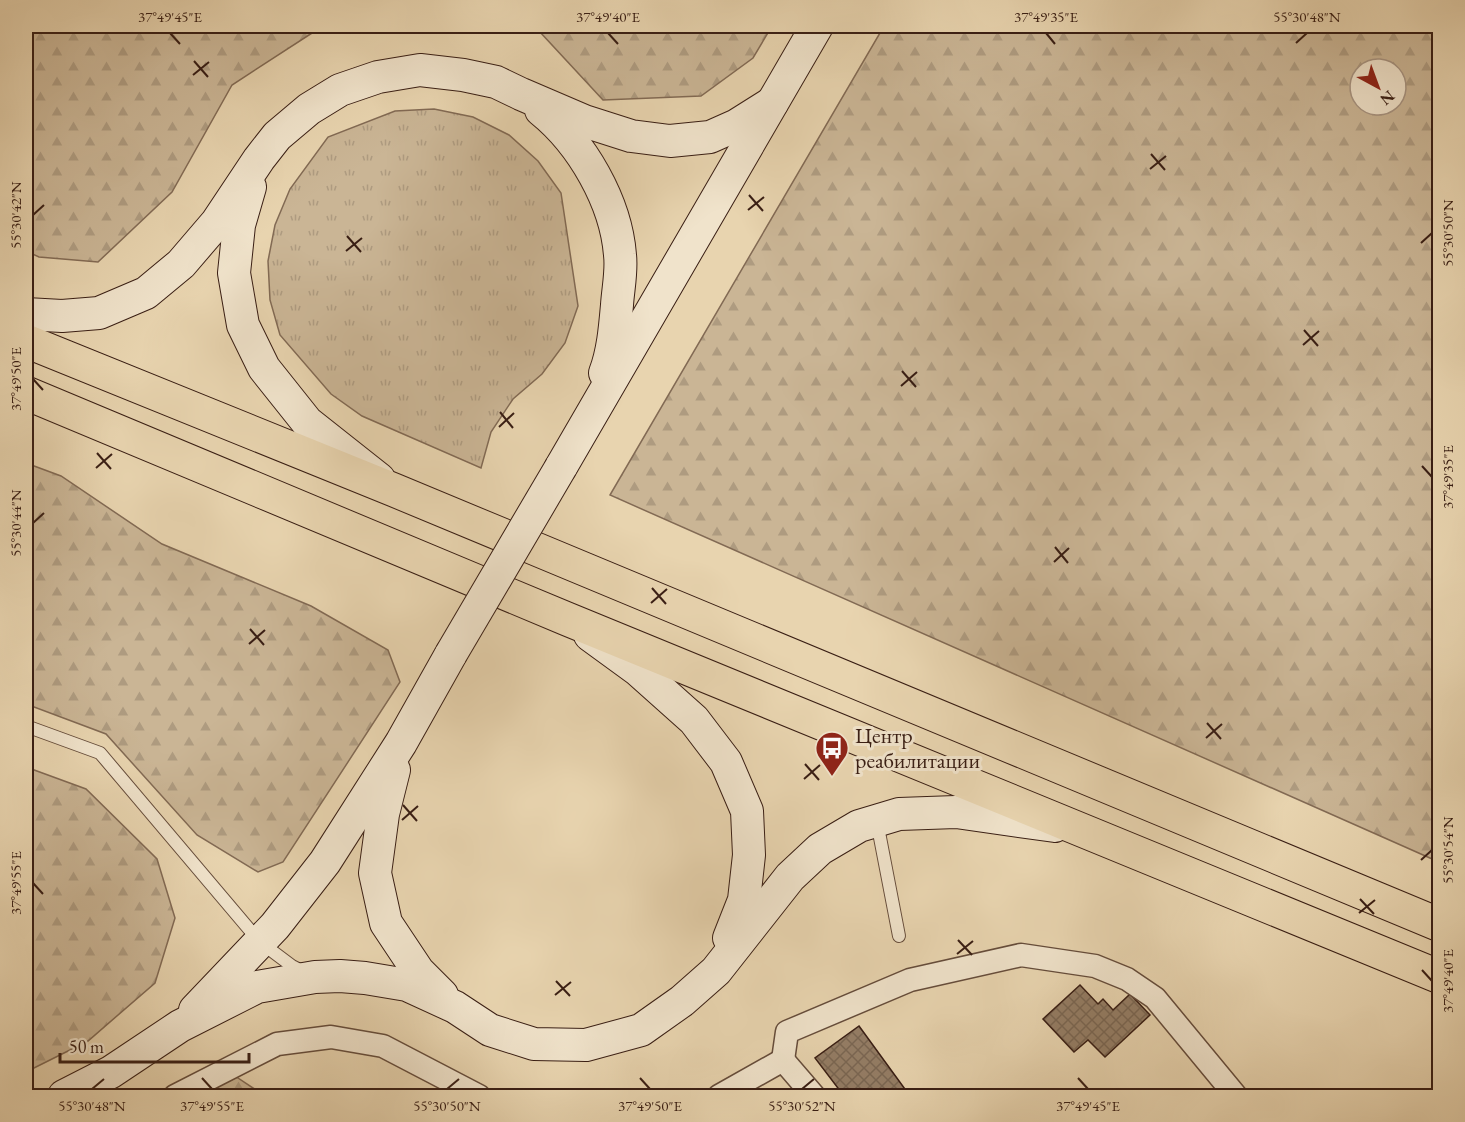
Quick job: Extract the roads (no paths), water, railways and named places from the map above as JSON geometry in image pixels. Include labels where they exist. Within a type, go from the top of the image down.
[{"type":"highway","points":[[26,341],[394,490],[1440,925]]},
{"type":"highway","points":[[26,393],[567,619],[1440,977]]},
{"type":"main road","points":[[180,1026],[275,926],[325,862],[401,743],[817,26]]},
{"type":"main road","points":[[26,314],[62,316],[99,313],[146,293],[181,264],[217,222],[277,136],[309,109],[339,90],[378,76],[420,70],[496,82],[584,121],[631,136],[670,141],[710,137],[737,125],[772,103]]},
{"type":"main road","points":[[521,94],[568,136],[596,176],[612,216],[620,256],[616,317],[610,360],[590,416]]},
{"type":"main road","points":[[259,159],[239,225],[234,273],[243,325],[264,368],[307,422],[394,490]]},
{"type":"main road","points":[[567,619],[638,670],[694,720],[726,762],[747,811],[749,855],[744,900],[716,971]]},
{"type":"main road","points":[[401,743],[382,814],[375,873],[386,923],[418,971],[455,1007]]},
{"type":"main road","points":[[64,1096],[111,1072],[180,1026],[257,987],[315,977],[365,978],[407,985],[455,1007],[490,1030],[534,1044],[586,1045],[641,1030],[682,1001],[716,971],[797,870],[820,849],[859,826],[899,814],[956,812],[1080,829]]},
{"type":"street","points":[[813,1096],[783,1060],[787,1032],[910,980],[1021,955],[1095,966],[1127,979],[1155,998],[1236,1096]]},
{"type":"street","points":[[175,1096],[276,1044],[331,1037],[383,1046],[479,1096]]},
{"type":"street","points":[[718,1096],[783,1060]]},
{"type":"lane","points":[[26,726],[100,753],[260,942],[292,966],[315,977]]},
{"type":"lane","points":[[876,821],[899,936]]},
{"type":"place","name":"Центр реабилитации","points":[[832,777]]}]
